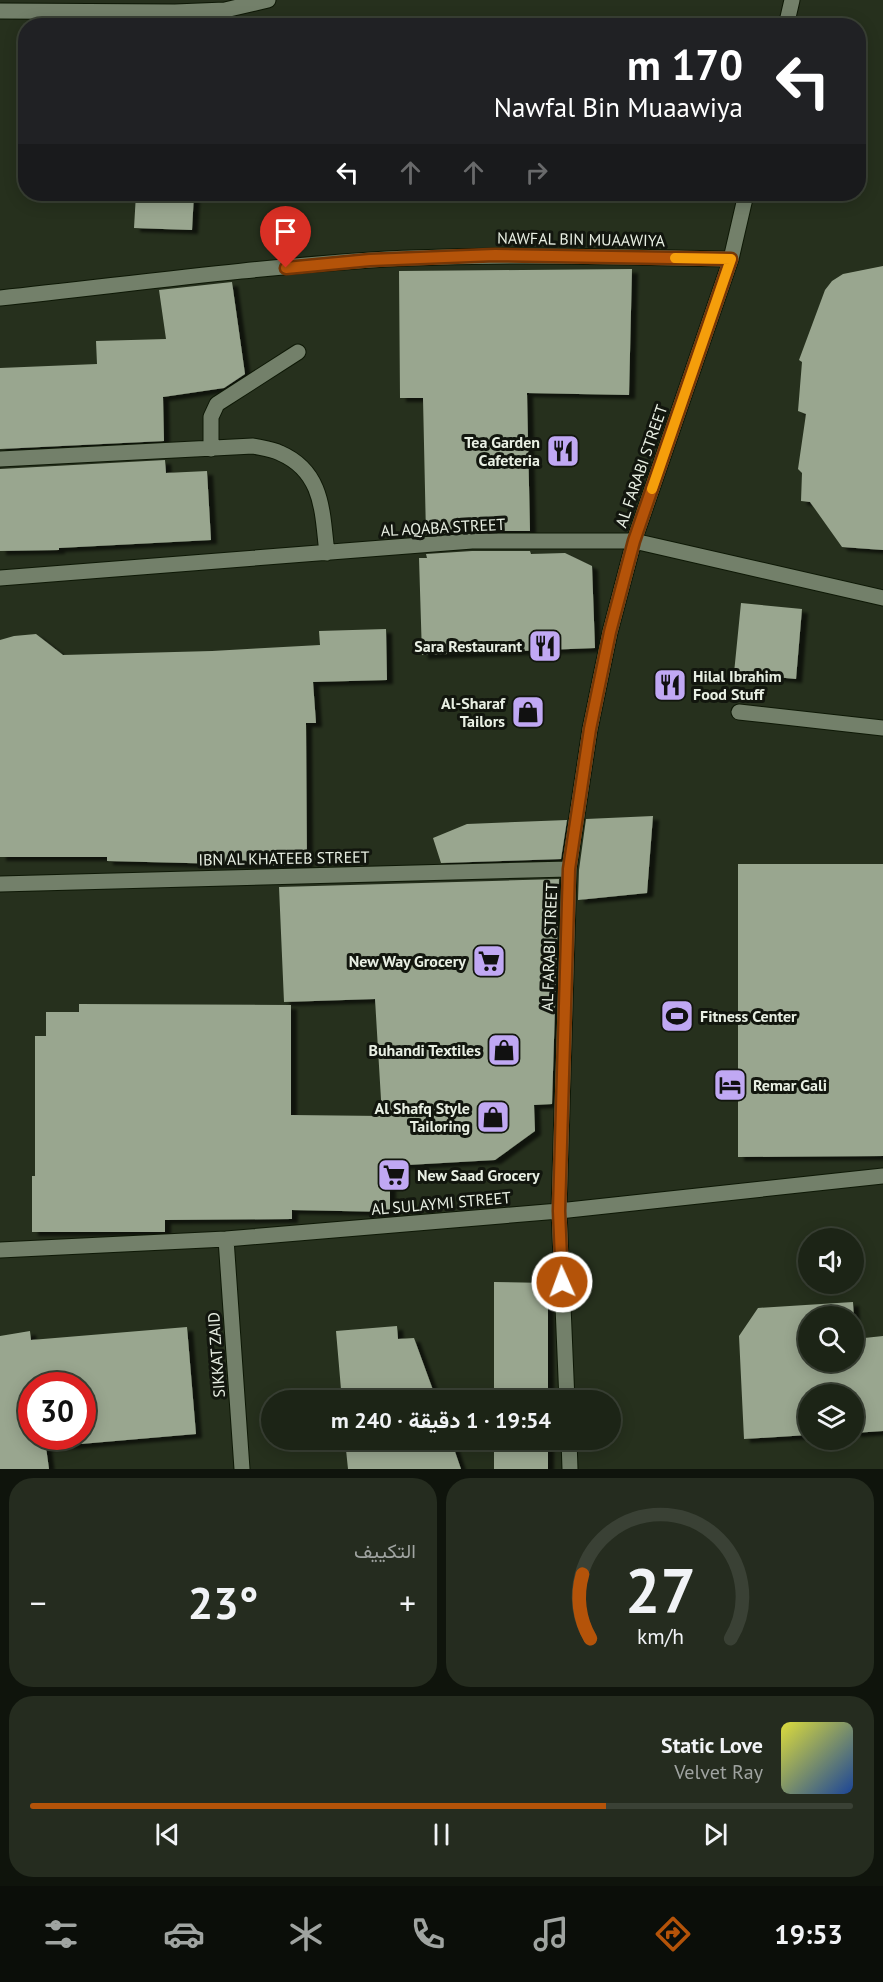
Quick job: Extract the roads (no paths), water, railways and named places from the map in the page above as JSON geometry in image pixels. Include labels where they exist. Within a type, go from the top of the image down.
[{"type":"street","points":[[0,11],[225,10],[268,0]]},
{"type":"street","points":[[786,18],[787,1]]},
{"type":"street","name":"AL FARABI STREET","points":[[567,1390],[559,1211],[569,869],[590,729],[610,632],[634,541],[731,259],[744,201]]},
{"type":"street","name":"NAWFAL BIN MUAAWIYA","points":[[0,298],[370,260],[495,255],[731,259]]},
{"type":"street","points":[[211,449],[211,417],[217,404],[298,352]]},
{"type":"street","points":[[0,459],[253,446],[280,453],[304,469],[314,482],[321,500],[327,553]]},
{"type":"street","name":"AL AQABA STREET","points":[[0,578],[472,541],[634,541],[883,598]]},
{"type":"street","points":[[739,712],[883,728]]},
{"type":"street","name":"IBN AL KHATEEB STREET","points":[[0,884],[569,869]]},
{"type":"street","name":"AL SULAYMI STREET","points":[[0,1250],[226,1239],[559,1211],[883,1176]]},
{"type":"street","name":"SIKKAT ZAID","points":[[226,1239],[242,1469]]},
{"type":"street","points":[[569,1450],[570,1469]]},
{"type":"place","name":"Tea Garden Cafeteria","points":[[563,451]]},
{"type":"place","name":"Sara Restaurant","points":[[545,646]]},
{"type":"place","name":"Hilal Ibrahim Food Stuff","points":[[670,685]]},
{"type":"place","name":"Al-Sharaf Tailors","points":[[528,712]]},
{"type":"place","name":"New Way Grocery","points":[[489,961]]},
{"type":"place","name":"Fitness Center","points":[[677,1016]]},
{"type":"place","name":"Buhandi Textiles","points":[[504,1050]]},
{"type":"place","name":"Remar Gali","points":[[730,1085]]},
{"type":"place","name":"Al Shafq Style Tailoring","points":[[493,1117]]},
{"type":"place","name":"New Saad Grocery","points":[[394,1175]]}]
